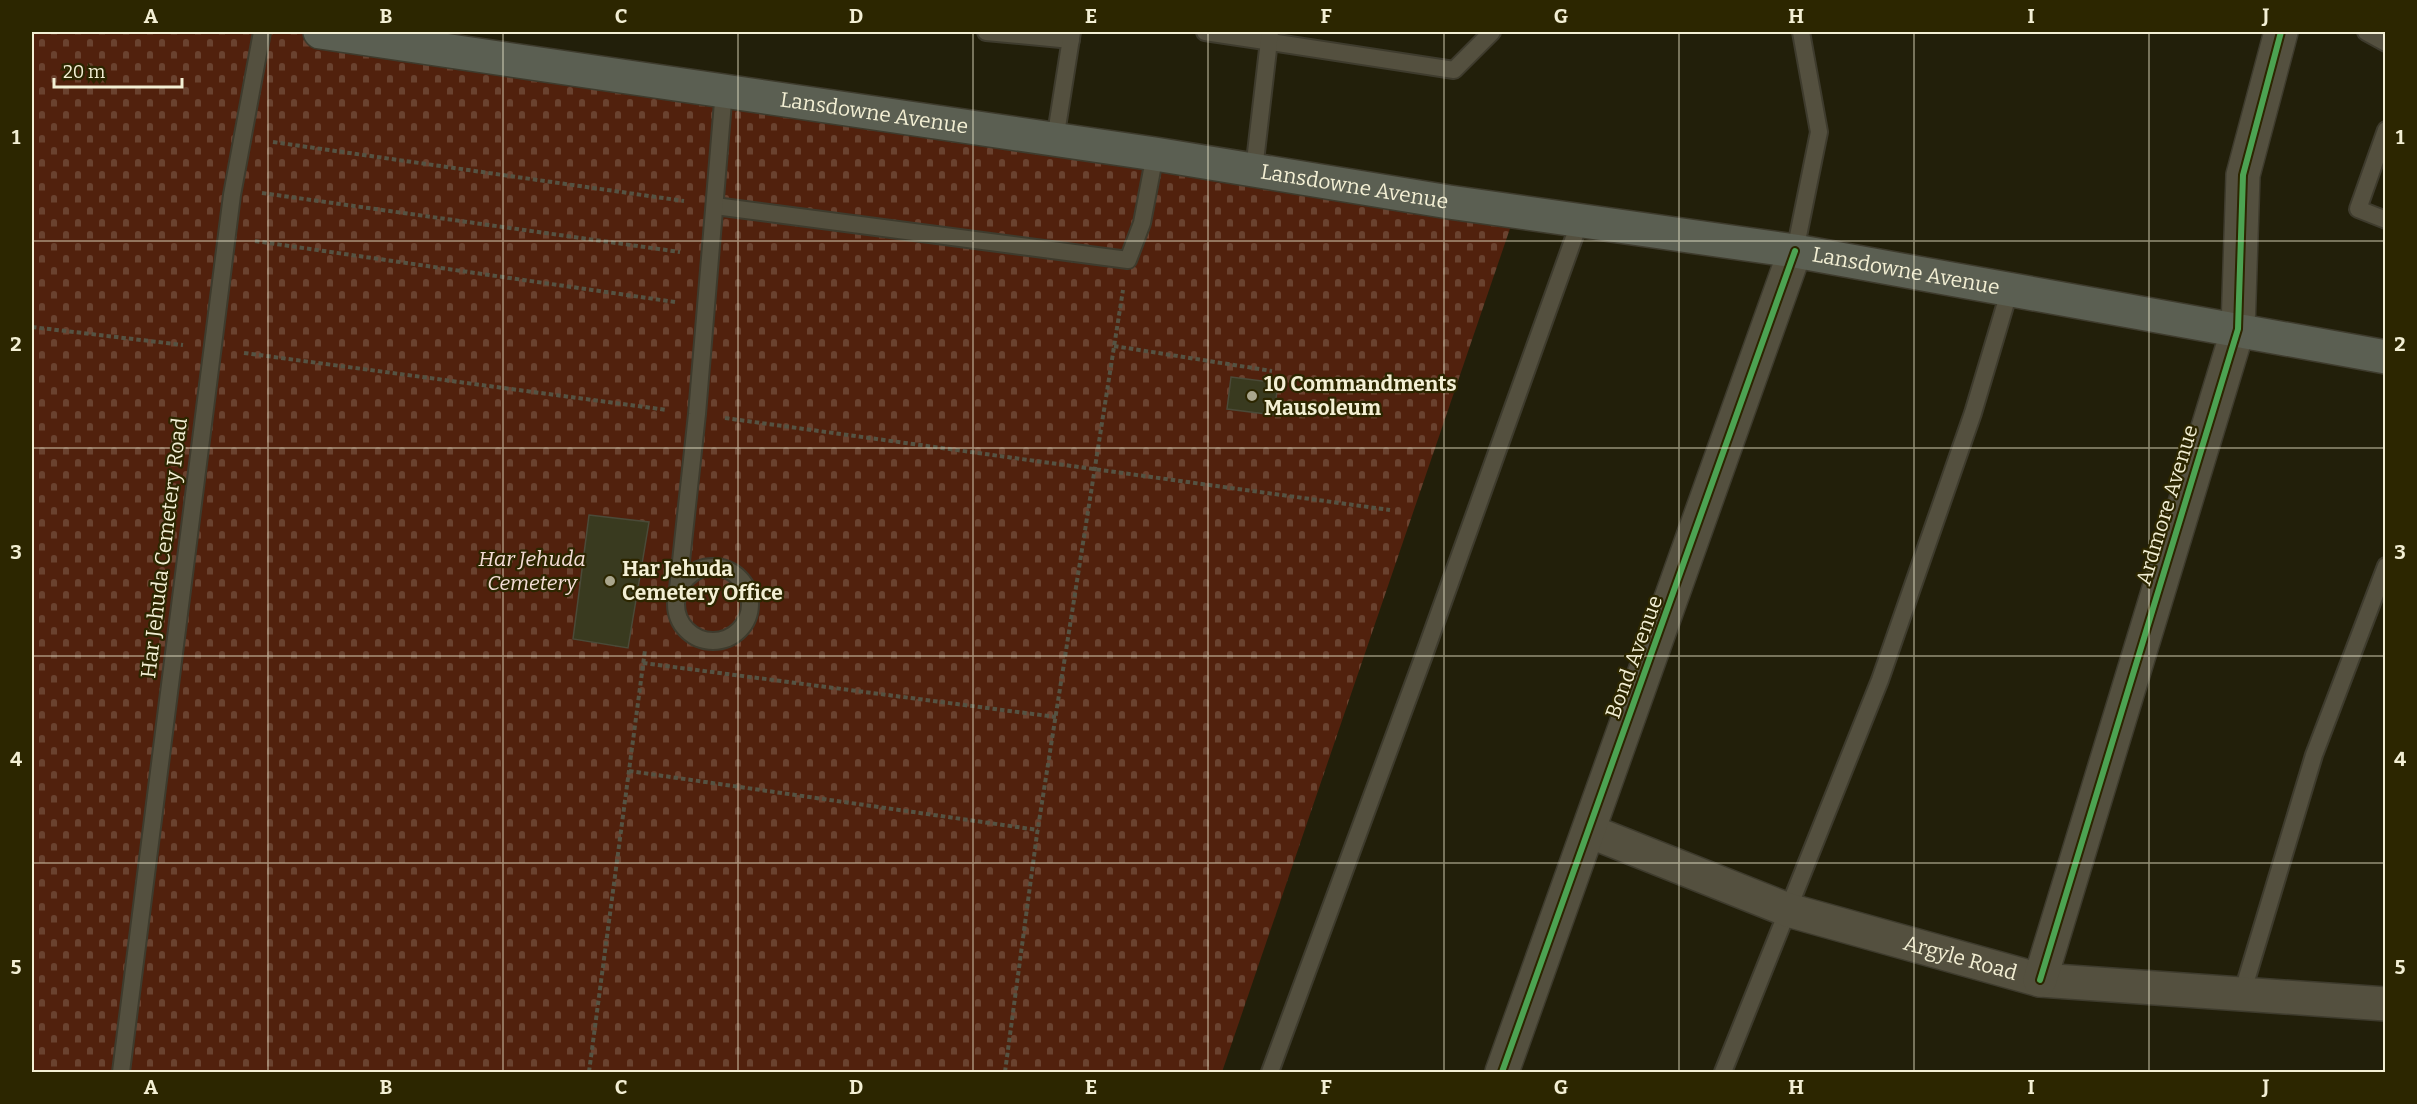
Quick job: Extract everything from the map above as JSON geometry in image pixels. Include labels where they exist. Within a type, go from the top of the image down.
[{"type":"main road","name":"Lansdowne Avenue","points":[[320,32],[374,35],[1580,221],[1795,251],[2385,357]]},
{"type":"street","name":"Ardmore Avenue","points":[[2040,980],[2238,329],[2243,175],[2282,32]]},
{"type":"street","name":"Bond Avenue","points":[[1502,1072],[1795,251]]},
{"type":"street","name":"Argyle Road","points":[[1589,831],[1788,910],[2040,980],[2385,1004]]},
{"type":"lane","name":"Har Jehuda Cemetery Road","points":[[121,1072],[232,189],[262,32]]},
{"type":"lane","points":[[986,32],[1072,36],[1055,140]]},
{"type":"lane","points":[[1205,32],[1270,37],[1454,70],[1492,32]]},
{"type":"lane","points":[[1795,251],[1820,132],[1801,32]]},
{"type":"lane","points":[[2366,32],[2385,43]]},
{"type":"lane","points":[[1254,170],[1270,37]]},
{"type":"lane","points":[[677,598],[681,585],[689,576],[699,570],[722,568],[733,572],[748,590],[749,613],[737,633],[726,639],[713,641],[700,638],[690,632],[681,622],[676,610],[677,598],[705,307],[715,206],[724,90]]},
{"type":"lane","points":[[2385,130],[2358,209],[2385,220]]},
{"type":"lane","points":[[715,206],[1128,260],[1142,223],[1155,154]]},
{"type":"lane","points":[[1270,1072],[1419,669],[1580,221]]},
{"type":"lane","points":[[1723,1072],[1880,680],[1973,413],[2010,289]]},
{"type":"lane","points":[[2242,994],[2314,755],[2385,566]]},
{"type":"path","points":[[242,138],[715,206]]},
{"type":"path","points":[[232,189],[710,256]]},
{"type":"path","points":[[226,237],[705,307]]},
{"type":"path","points":[[1005,1072],[1038,830],[1128,260]]},
{"type":"path","points":[[1114,346],[1272,371]]},
{"type":"path","points":[[589,1072],[645,650]]},
{"type":"path","points":[[643,663],[1056,717]]},
{"type":"path","points":[[629,771],[1038,830]]},
{"type":"green space","name":"Har Jehuda Cemetery","points":[[32,32],[310,32],[1516,211],[1222,1072],[32,1072]]},
{"type":"building","name":"10 Commandments Mausoleum","points":[[1231,377],[1278,383],[1274,415],[1227,409]]},
{"type":"building","name":"Har Jehuda Cemetery Office","points":[[589,515],[649,522],[628,648],[573,639]]},
{"type":"cycle path","points":[[2040,980],[2238,329],[2243,175],[2281,32]]},
{"type":"cycle path","points":[[1502,1072],[1795,251]]},
{"type":"place","name":"10 Commandments Mausoleum","points":[[1252,396]]},
{"type":"place","name":"Har Jehuda Cemetery Office","points":[[610,581]]}]
